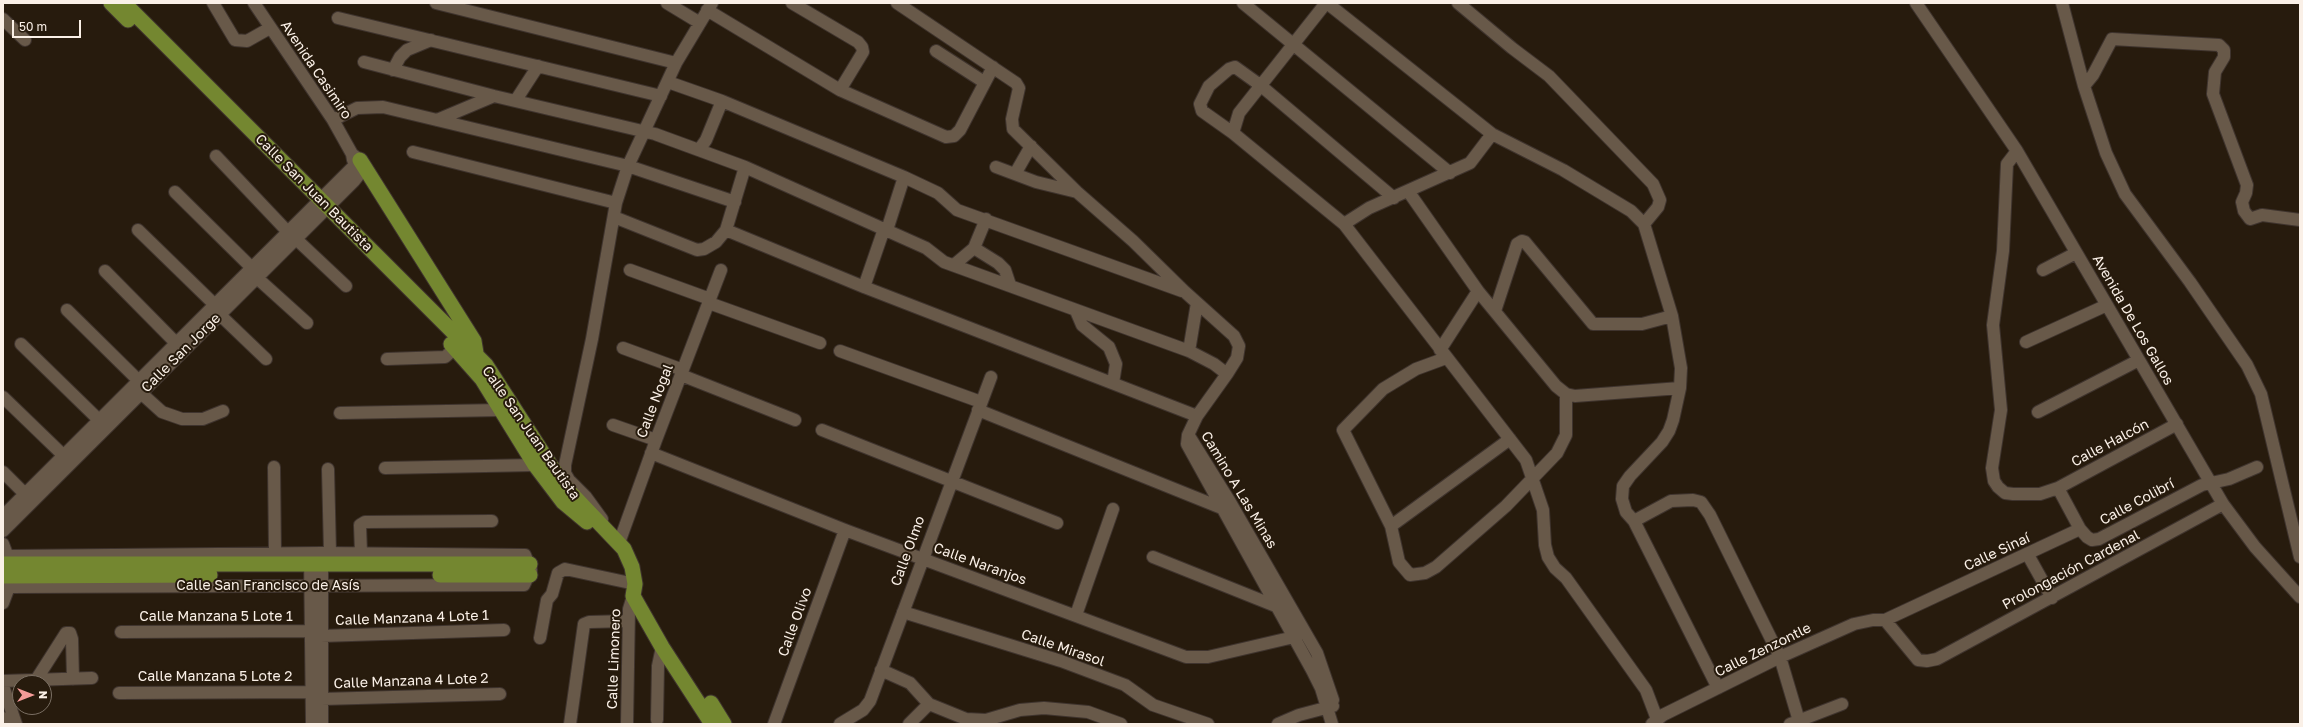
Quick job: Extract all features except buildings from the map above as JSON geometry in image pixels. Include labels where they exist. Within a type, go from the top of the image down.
[{"type":"main road","name":"Calle San Juan Bautista","points":[[111,3],[320,206],[473,359],[494,376],[564,486],[608,533]]},
{"type":"main road","name":"Calle San Juan Bautista","points":[[124,3],[320,206]]},
{"type":"main road","points":[[358,164],[450,321],[454,340]]},
{"type":"main road","points":[[358,164],[474,341],[473,359]]},
{"type":"main road","name":"Calle San Juan Bautista","points":[[473,359],[501,410],[535,465],[563,502],[583,520],[608,533]]},
{"type":"main road","points":[[608,533],[619,543],[628,557],[634,590],[662,646],[712,724]]},
{"type":"main road","name":"Calle San Francisco de Asís","points":[[8,571],[318,568],[530,570]]},
{"type":"main road","points":[[634,590],[642,590],[667,636],[724,724]]},
{"type":"street","points":[[213,3],[235,40],[247,41],[270,28]]},
{"type":"street","name":"Avenida Casimiro","points":[[254,3],[333,120],[358,164]]},
{"type":"street","points":[[436,3],[676,63]]},
{"type":"street","points":[[667,3],[700,23]]},
{"type":"street","points":[[792,3],[858,42],[862,47],[863,52],[840,90]]},
{"type":"street","points":[[726,230],[864,287],[1197,416],[1237,358],[1239,346],[1234,336],[1185,292],[1133,241],[1077,192],[1013,129],[1012,124],[1019,88],[1016,83],[897,3]]},
{"type":"street","points":[[1243,3],[1450,173]]},
{"type":"street","points":[[1233,133],[1239,113],[1327,3],[1492,134],[1563,170],[1625,207],[1644,224],[1672,316],[1681,368],[1680,388],[1674,420],[1669,431],[1662,442],[1635,470],[1623,486],[1623,505],[1634,521],[1718,688]]},
{"type":"street","points":[[1458,3],[1512,48],[1549,76],[1653,184],[1660,200],[1658,207],[1644,224]]},
{"type":"street","name":"Avenida De Los Gallos","points":[[1916,3],[2016,151],[2223,504],[2255,547],[2300,597]]},
{"type":"street","points":[[2062,3],[2084,86],[2106,153],[2125,194],[2190,282],[2247,365],[2261,394],[2300,557]]},
{"type":"street","points":[[608,533],[601,515],[569,480],[566,473],[566,465],[592,338],[616,203],[628,166],[676,63],[710,7],[840,90],[915,125],[950,137],[960,130],[992,67]]},
{"type":"street","points":[[338,18],[661,96]]},
{"type":"street","points":[[3,19],[25,40]]},
{"type":"street","points":[[2084,86],[2093,75],[2112,39],[2219,45],[2224,50],[2224,57],[2215,72],[2213,94],[2247,185],[2246,193],[2242,202],[2244,211],[2250,219],[2262,215],[2300,220]]},
{"type":"street","points":[[393,70],[400,57],[407,50],[431,40]]},
{"type":"street","points":[[936,51],[984,82]]},
{"type":"street","points":[[364,62],[494,96],[644,130],[745,167],[926,248],[939,259],[1076,311],[1189,351],[1214,364],[1227,374]]},
{"type":"street","points":[[516,100],[538,66]]},
{"type":"street","points":[[1394,198],[1238,68],[1233,68],[1209,86],[1203,95],[1200,108],[1233,133],[1344,224],[1526,460],[1544,510],[1545,545],[1551,562],[1566,578],[1646,690],[1654,721]]},
{"type":"street","points":[[668,82],[722,101],[904,177],[938,193],[957,210],[986,219],[1088,258],[1185,292]]},
{"type":"street","points":[[437,120],[494,96]]},
{"type":"street","points":[[699,150],[709,135],[722,101]]},
{"type":"street","points":[[333,120],[348,111],[365,106],[383,107],[628,166],[735,202]]},
{"type":"street","points":[[1344,224],[1369,208],[1470,163],[1492,134]]},
{"type":"street","points":[[1015,174],[1031,146]]},
{"type":"street","name":"Calle Halcón","points":[[2016,151],[2007,164],[2003,251],[1993,325],[2001,410],[1992,475],[1998,487],[2005,493],[2013,494],[2040,494],[2058,488],[2177,424]]},
{"type":"street","points":[[413,152],[616,203]]},
{"type":"street","points":[[216,156],[291,234],[346,286]]},
{"type":"street","name":"Calle San Jorge","points":[[3,531],[141,393],[217,309],[320,206],[358,164]]},
{"type":"street","points":[[614,217],[697,250],[711,246],[726,230],[745,167]]},
{"type":"street","points":[[996,168],[1036,182],[1077,192]]},
{"type":"street","points":[[864,287],[904,177]]},
{"type":"street","points":[[1408,191],[1478,291],[1556,386],[1566,394],[1575,396],[1680,388]]},
{"type":"street","points":[[175,192],[307,323]]},
{"type":"street","points":[[955,264],[974,248],[986,219]]},
{"type":"street","points":[[138,230],[266,358]]},
{"type":"street","points":[[1495,311],[1517,244],[1522,241],[1525,242],[1593,324],[1642,324],[1672,316]]},
{"type":"street","points":[[974,248],[998,263],[1005,270],[1010,285]]},
{"type":"street","points":[[2043,270],[2076,253]]},
{"type":"street","points":[[630,270],[820,343]]},
{"type":"street","name":"Calle Nogal","points":[[619,543],[651,453],[721,270]]},
{"type":"street","points":[[105,271],[176,343]]},
{"type":"street","points":[[1478,291],[1443,354],[1399,378],[1366,404],[1343,430],[1391,526],[1394,548],[1402,566],[1410,575],[1425,573],[1436,567],[1506,506],[1557,453],[1565,440],[1566,394]]},
{"type":"street","points":[[1189,351],[1197,303]]},
{"type":"street","points":[[2026,342],[2107,305]]},
{"type":"street","name":"Calle San Jorge","points":[[3,516],[176,343],[217,309]]},
{"type":"street","points":[[67,310],[138,380]]},
{"type":"street","points":[[1076,311],[1082,325],[1109,347],[1116,364],[1113,383]]},
{"type":"street","points":[[387,359],[445,358],[451,354],[454,340]]},
{"type":"street","points":[[21,344],[99,420]]},
{"type":"street","points":[[623,348],[795,420]]},
{"type":"street","points":[[840,351],[980,406],[1223,508],[1238,516]]},
{"type":"street","points":[[2038,412],[2139,360]]},
{"type":"street","name":"Calle Olmo","points":[[840,724],[866,706],[903,612],[950,480],[990,377]]},
{"type":"street","points":[[141,393],[162,412],[182,419],[203,419],[223,411]]},
{"type":"street","points":[[3,397],[63,455]]},
{"type":"street","points":[[340,414],[501,410]]},
{"type":"street","name":"Camino A Las Minas","points":[[1197,416],[1188,435],[1187,444],[1238,516],[1299,634],[1314,674],[1340,724]]},
{"type":"street","points":[[613,425],[656,440]]},
{"type":"street","points":[[822,430],[1057,523]]},
{"type":"street","points":[[1391,526],[1510,439]]},
{"type":"street","name":"Calle Naranjos","points":[[651,453],[921,559],[1193,658],[1208,657],[1299,634]]},
{"type":"street","name":"Camino A Las Minas","points":[[1201,462],[1223,508],[1278,607],[1299,634]]},
{"type":"street","points":[[385,468],[535,465]]},
{"type":"street","points":[[274,467],[275,553]]},
{"type":"street","name":"Calle Colibrí","points":[[2080,529],[2086,537],[2092,540],[2099,539],[2210,482],[2229,479],[2257,467]]},
{"type":"street","points":[[312,724],[312,692],[318,568],[328,469]]},
{"type":"street","points":[[3,472],[25,494]]},
{"type":"street","points":[[2058,488],[2080,529]]},
{"type":"street","points":[[1634,521],[1671,501],[1693,500],[1701,502],[1710,515],[1780,657],[1795,722],[1821,719],[1842,704]]},
{"type":"street","name":"Prolongación Cardenal","points":[[1885,620],[1918,660],[1932,660],[2052,598],[2223,504]]},
{"type":"street","points":[[1076,615],[1113,508]]},
{"type":"street","points":[[361,553],[360,528],[362,523],[365,522],[492,521]]},
{"type":"street","name":"Calle Sinaí","points":[[1885,620],[2028,555],[2080,529]]},
{"type":"street","name":"Calle Olivo","points":[[774,724],[845,530]]},
{"type":"street","points":[[3,544],[8,571],[3,603]]},
{"type":"street","name":"Calle San Francisco de Asís","points":[[8,571],[275,553],[318,568],[361,553],[525,555],[530,570]]},
{"type":"street","points":[[2028,555],[2052,598]]},
{"type":"street","points":[[1153,558],[1278,607]]},
{"type":"street","points":[[540,638],[547,600],[552,594],[558,573],[565,568],[634,590]]},
{"type":"street","name":"Calle Limonero","points":[[627,724],[628,609],[634,590]]},
{"type":"street","name":"Calle Mirasol","points":[[903,612],[1061,662],[1125,685],[1153,705],[1208,724]]},
{"type":"street","name":"Calle Zenzontle","points":[[1654,721],[1780,657],[1854,624],[1874,620],[1885,620]]},
{"type":"street","points":[[570,724],[584,624],[589,622],[628,621]]},
{"type":"street","name":"Calle Manzana 4 Lote 1","points":[[316,634],[504,630]]},
{"type":"street","name":"Calle Manzana 5 Lote 1","points":[[121,632],[316,634]]},
{"type":"street","points":[[39,675],[66,633],[70,633],[72,640],[73,679]]},
{"type":"street","points":[[316,634],[322,699],[322,724]]},
{"type":"street","points":[[657,720],[658,666],[662,646]]},
{"type":"street","points":[[881,670],[910,683],[929,704],[966,719],[986,720],[1027,708],[1044,708],[1088,712],[1121,724]]},
{"type":"street","points":[[52,680],[92,678]]},
{"type":"street","points":[[3,686],[16,724]]},
{"type":"street","name":"Calle Manzana 5 Lote 2","points":[[119,692],[312,692]]},
{"type":"street","name":"Calle Manzana 4 Lote 2","points":[[322,699],[500,694]]},
{"type":"street","points":[[909,724],[929,704]]},
{"type":"street","points":[[1278,724],[1299,715],[1330,706]]},
{"type":"street","name":"Camino A Las Minas","points":[[1330,706],[1332,724]]},
{"type":"street","points":[[3,718],[5,724]]}]
